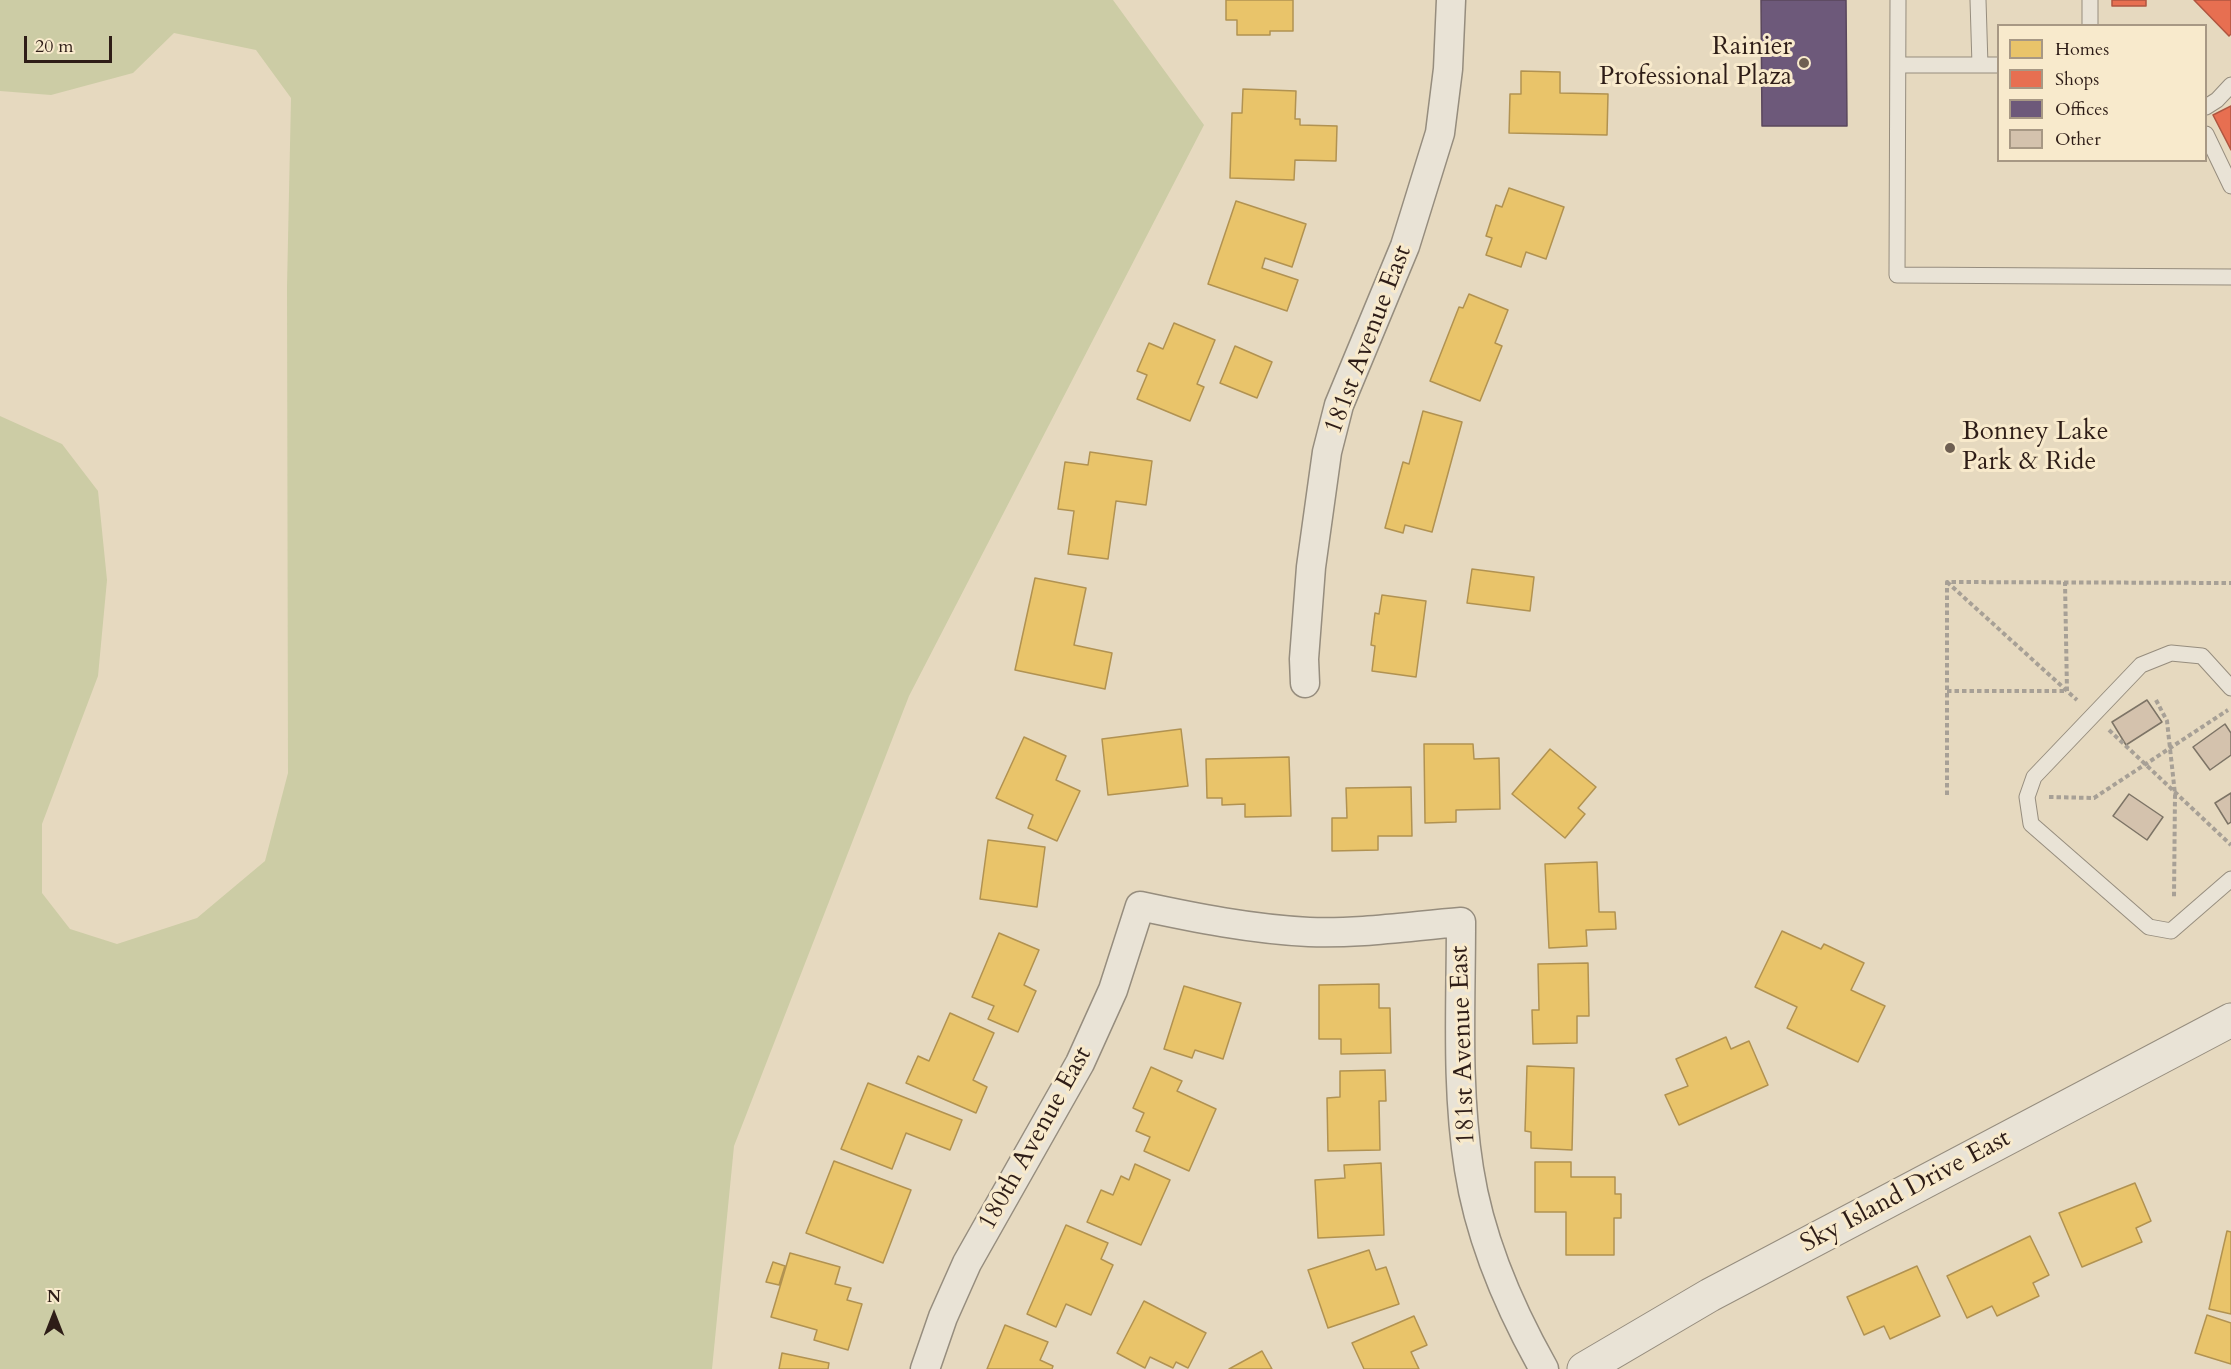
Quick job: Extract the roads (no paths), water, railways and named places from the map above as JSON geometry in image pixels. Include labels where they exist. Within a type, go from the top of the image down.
[{"type":"street","name":"181st Avenue East","points":[[1305,683],[1304,659],[1311,567],[1327,452],[1339,405],[1405,246],[1440,133],[1448,69],[1451,0]]},
{"type":"street","name":"180th Avenue East","points":[[925,1369],[943,1317],[967,1263],[1080,1063],[1113,990],[1140,906],[1238,926],[1309,932],[1461,922]]},
{"type":"street","name":"181st Avenue East","points":[[1461,922],[1461,1096],[1469,1170],[1481,1224],[1502,1287],[1519,1325],[1544,1369]]},
{"type":"street","name":"Sky Island Drive East","points":[[1584,1369],[1710,1295],[2231,1020]]},
{"type":"lane","points":[[1898,0],[1897,275],[2231,277]]},
{"type":"lane","points":[[1978,0],[1980,65]]},
{"type":"lane","points":[[2090,0],[2090,24]]},
{"type":"lane","points":[[1898,64],[1997,65]]},
{"type":"lane","points":[[2207,106],[2217,100],[2231,85]]},
{"type":"lane","points":[[2207,138],[2231,186]]},
{"type":"lane","points":[[2231,688],[2202,656],[2171,654],[2141,665],[2034,777],[2027,797],[2031,824],[2149,927],[2171,931],[2231,879]]},
{"type":"place","name":"Rainier Professional Plaza","points":[[1804,63]]},
{"type":"place","name":"Bonney Lake Park & Ride","points":[[1950,448]]}]
